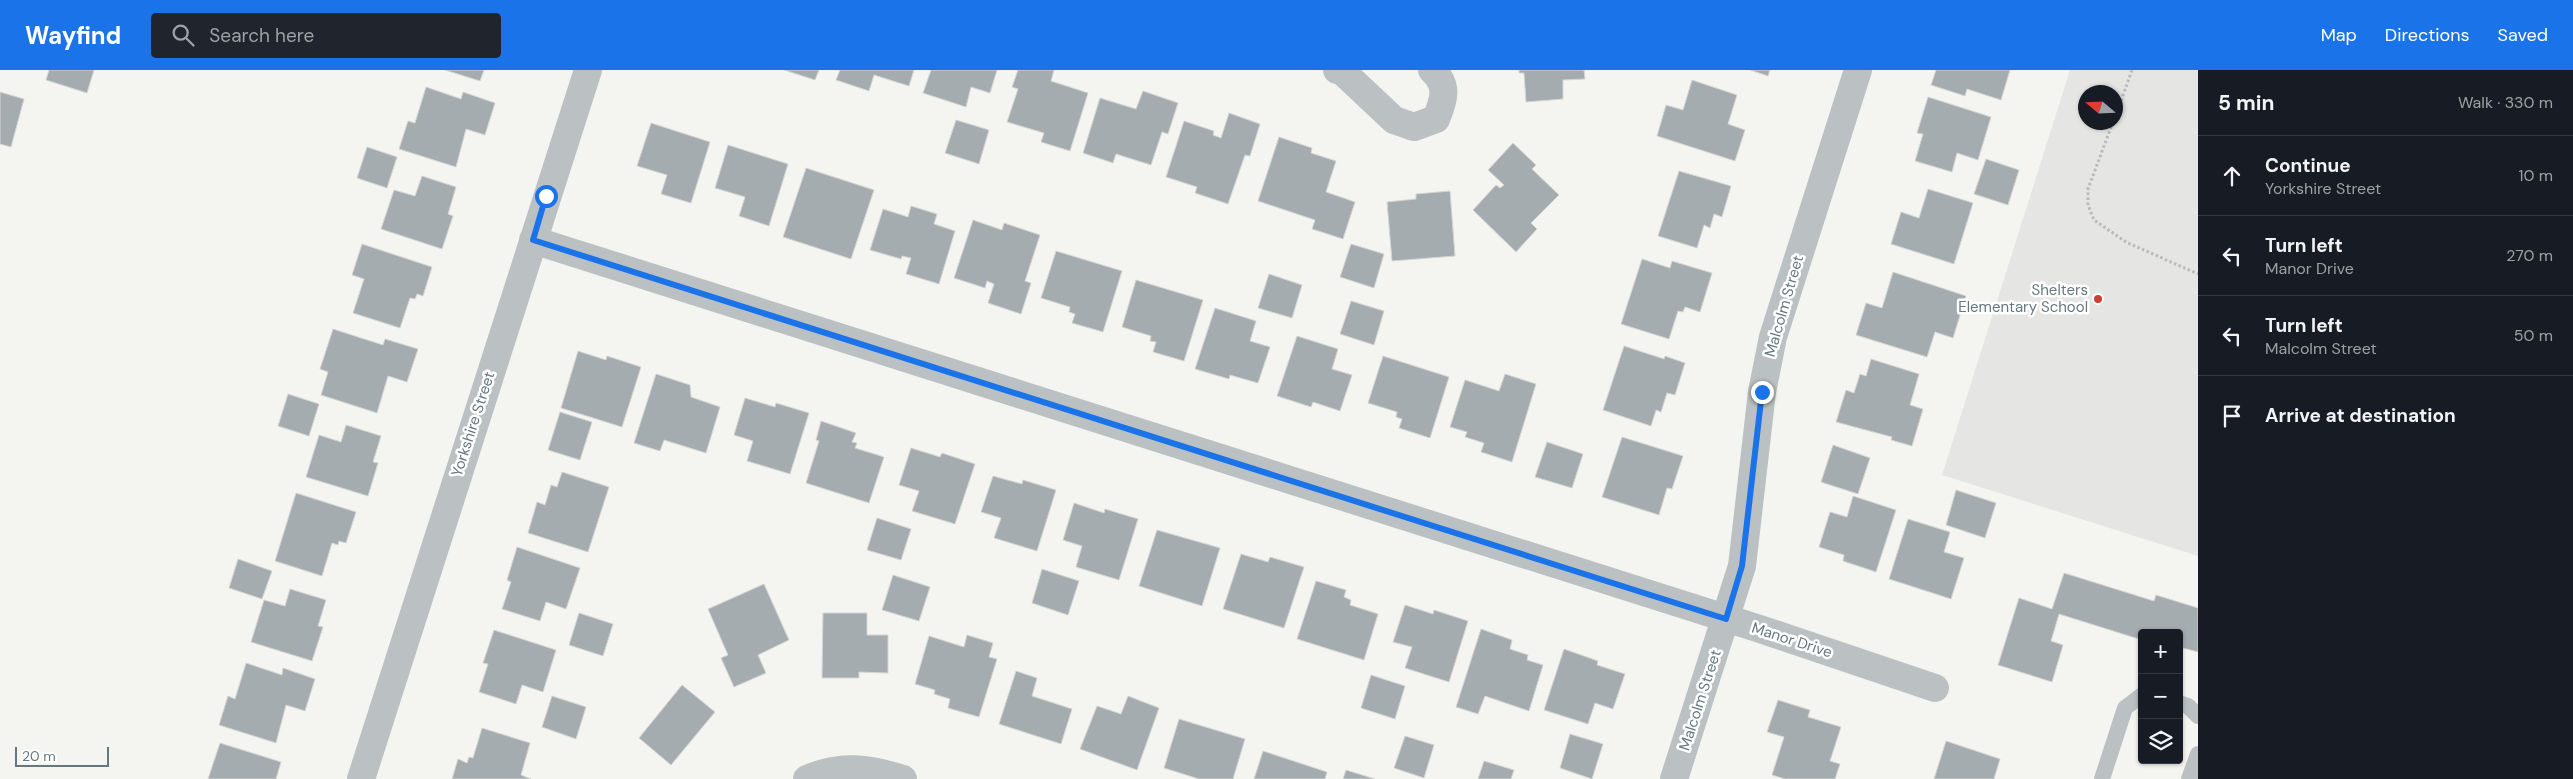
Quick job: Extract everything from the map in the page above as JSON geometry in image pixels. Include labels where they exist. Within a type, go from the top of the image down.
[{"type":"street","name":"Yorkshire Street","points":[[361,779],[588,70]]},
{"type":"street","points":[[1344,71],[1394,120],[1414,127],[1436,119],[1444,99],[1440,77],[1432,70]]},
{"type":"street","name":"Malcolm Street","points":[[1674,779],[1742,566],[1762,392],[1773,337],[1858,70]]},
{"type":"street","name":"Manor Drive","points":[[533,240],[1726,619],[1935,688]]},
{"type":"street","points":[[807,779],[825,772],[861,768],[903,779]]},
{"type":"lane","points":[[2102,779],[2125,708],[2138,698]]},
{"type":"lane","points":[[2183,704],[2188,706],[2198,716]]},
{"type":"lane","points":[[2189,779],[2198,754]]},
{"type":"path","points":[[2123,95],[2132,70]]},
{"type":"path","points":[[2110,130],[2088,189],[2088,205],[2094,220],[2126,242],[2198,274]]},
{"type":"shaded area","name":"Shelters Elementary School","points":[[2070,70],[2198,70],[2198,556],[1942,475]]},
{"type":"building","points":[[49,70],[94,70],[87,93],[46,80]]},
{"type":"building","points":[[445,70],[484,70],[480,81]]},
{"type":"building","points":[[784,70],[819,70],[815,80]]},
{"type":"building","points":[[840,70],[914,70],[909,86],[874,75],[869,91],[836,80]]},
{"type":"building","points":[[931,70],[997,70],[990,93],[971,87],[966,107],[923,93]]},
{"type":"building","points":[[1018,70],[1054,70],[1051,81],[1088,93],[1070,151],[1041,142],[1044,133],[1007,122],[1018,89],[1012,87]]},
{"type":"building","points":[[1519,70],[1584,70],[1585,79],[1563,80],[1563,99],[1526,102],[1524,73],[1519,73]]},
{"type":"building","points":[[1750,70],[1770,70],[1768,76]]},
{"type":"building","points":[[1936,70],[2010,70],[2001,100],[1967,89],[1965,96],[1931,85]]},
{"type":"building","points":[[1692,80],[1737,95],[1728,124],[1745,130],[1735,161],[1657,136],[1666,105],[1683,110]]},
{"type":"building","points":[[426,87],[461,99],[463,92],[495,103],[485,135],[466,129],[456,167],[399,149],[408,121],[415,123]]},
{"type":"building","points":[[1143,91],[1178,103],[1168,134],[1162,132],[1151,165],[1116,154],[1113,163],[1083,153],[1100,98],[1136,109]]},
{"type":"building","points":[[0,92],[24,99],[11,147],[0,144]]},
{"type":"building","points":[[1928,97],[1991,117],[1978,160],[1957,153],[1952,172],[1915,161],[1923,134],[1917,133]]},
{"type":"building","points":[[1229,113],[1260,124],[1250,156],[1245,155],[1228,204],[1195,193],[1197,187],[1166,177],[1184,121],[1214,131],[1213,135],[1221,138]]},
{"type":"building","points":[[956,120],[989,130],[979,164],[945,153]]},
{"type":"building","points":[[651,123],[710,142],[691,203],[661,194],[667,175],[637,166]]},
{"type":"building","points":[[1279,137],[1312,148],[1311,153],[1336,161],[1326,192],[1355,202],[1343,239],[1312,229],[1315,220],[1258,201]]},
{"type":"building","points":[[1513,143],[1536,165],[1532,169],[1559,195],[1531,223],[1537,229],[1516,252],[1473,210],[1496,185],[1500,188],[1504,185],[1488,170]]},
{"type":"building","points":[[728,145],[788,164],[769,226],[739,216],[745,197],[715,188]]},
{"type":"building","points":[[367,147],[397,157],[387,188],[357,178]]},
{"type":"building","points":[[1986,159],[2019,170],[2008,205],[1974,194]]},
{"type":"building","points":[[806,168],[874,190],[851,259],[783,237]]},
{"type":"building","points":[[1679,171],[1731,186],[1722,217],[1714,214],[1710,228],[1704,225],[1697,248],[1658,236]]},
{"type":"building","points":[[422,176],[456,187],[448,214],[453,216],[442,249],[381,229],[394,190],[415,196]]},
{"type":"building","points":[[1928,189],[1973,203],[1954,264],[1891,244],[1901,212],[1919,218]]},
{"type":"building","points":[[1450,191],[1455,256],[1392,261],[1387,202],[1416,199],[1416,194]]},
{"type":"building","points":[[911,206],[937,214],[934,224],[955,231],[939,284],[906,274],[911,258],[902,256],[901,259],[870,250],[883,209],[908,217]]},
{"type":"building","points":[[973,220],[1002,230],[1004,223],[1040,235],[1025,281],[1031,283],[1021,314],[988,303],[994,284],[987,281],[985,288],[954,278]]},
{"type":"building","points":[[362,244],[432,267],[423,296],[417,294],[415,299],[410,298],[400,328],[353,313],[364,279],[352,275]]},
{"type":"building","points":[[1351,244],[1384,254],[1374,288],[1340,277]]},
{"type":"building","points":[[1056,251],[1122,271],[1103,332],[1072,323],[1075,314],[1069,312],[1070,307],[1041,298]]},
{"type":"building","points":[[1642,259],[1670,268],[1672,261],[1712,273],[1700,312],[1685,307],[1683,312],[1678,311],[1669,339],[1621,324]]},
{"type":"building","points":[[1893,272],[1966,296],[1953,338],[1935,332],[1927,357],[1856,335],[1866,303],[1882,308]]},
{"type":"building","points":[[1269,274],[1302,285],[1292,318],[1258,308]]},
{"type":"building","points":[[1136,280],[1203,300],[1184,361],[1153,352],[1156,342],[1150,341],[1151,336],[1122,327]]},
{"type":"building","points":[[1351,301],[1384,311],[1374,345],[1340,334]]},
{"type":"building","points":[[1215,308],[1256,321],[1250,341],[1270,347],[1258,383],[1230,375],[1229,379],[1195,369]]},
{"type":"building","points":[[333,329],[383,345],[385,339],[418,349],[407,382],[388,376],[377,413],[321,395],[328,372],[320,369]]},
{"type":"building","points":[[1297,336],[1338,349],[1332,369],[1352,375],[1340,411],[1313,402],[1311,407],[1277,396]]},
{"type":"building","points":[[1624,346],[1664,359],[1665,356],[1685,363],[1675,395],[1667,393],[1661,412],[1656,410],[1651,426],[1603,410]]},
{"type":"building","points":[[578,351],[606,360],[607,356],[641,367],[622,427],[561,408]]},
{"type":"building","points":[[1383,356],[1449,377],[1430,438],[1399,428],[1402,419],[1396,417],[1397,412],[1368,403]]},
{"type":"building","points":[[1871,359],[1919,374],[1910,405],[1923,409],[1912,446],[1891,440],[1892,437],[1836,422],[1846,390],[1854,393],[1860,374],[1866,376]]},
{"type":"building","points":[[656,374],[690,385],[691,397],[720,407],[706,453],[664,440],[660,451],[634,443]]},
{"type":"building","points":[[1505,374],[1536,384],[1512,462],[1481,452],[1484,443],[1465,437],[1467,432],[1450,427],[1465,380],[1499,391]]},
{"type":"building","points":[[288,394],[319,404],[309,436],[278,426]]},
{"type":"building","points":[[745,398],[775,407],[776,403],[809,413],[790,474],[747,461],[753,441],[734,435]]},
{"type":"building","points":[[560,412],[592,422],[580,460],[548,450]]},
{"type":"building","points":[[821,421],[856,433],[852,442],[857,443],[855,448],[884,457],[869,503],[806,483],[819,441],[816,440]]},
{"type":"building","points":[[346,425],[381,436],[373,462],[378,463],[368,496],[306,477],[319,435],[341,442]]},
{"type":"building","points":[[1622,437],[1683,456],[1672,489],[1667,488],[1659,515],[1602,497]]},
{"type":"building","points":[[1547,442],[1583,454],[1572,488],[1535,477]]},
{"type":"building","points":[[1833,445],[1870,458],[1858,494],[1821,482]]},
{"type":"building","points":[[911,448],[940,457],[942,453],[975,464],[955,524],[912,511],[919,491],[899,485]]},
{"type":"building","points":[[562,472],[609,487],[588,552],[528,533],[537,502],[545,505],[551,485],[557,487]]},
{"type":"building","points":[[993,476],[1022,484],[1023,480],[1056,490],[1037,551],[994,538],[1001,518],[981,512]]},
{"type":"building","points":[[1956,490],[1996,503],[1985,538],[1946,525]]},
{"type":"building","points":[[296,493],[356,512],[346,543],[339,541],[338,545],[332,543],[322,576],[275,561]]},
{"type":"building","points":[[1853,496],[1896,510],[1876,572],[1843,561],[1844,555],[1819,547],[1830,512],[1847,517]]},
{"type":"building","points":[[1074,503],[1104,513],[1105,509],[1138,519],[1119,580],[1076,567],[1082,546],[1063,540]]},
{"type":"building","points":[[877,518],[911,529],[901,560],[867,550]]},
{"type":"building","points":[[1908,519],[1950,532],[1944,552],[1964,558],[1951,599],[1889,579]]},
{"type":"building","points":[[1157,530],[1220,548],[1202,606],[1139,586]]},
{"type":"building","points":[[517,547],[580,568],[566,609],[546,602],[540,621],[502,609],[511,582],[507,580]]},
{"type":"building","points":[[1241,554],[1268,562],[1270,557],[1304,567],[1284,628],[1223,609]]},
{"type":"building","points":[[238,559],[272,571],[262,599],[229,588]]},
{"type":"building","points":[[1042,569],[1079,581],[1068,615],[1032,603]]},
{"type":"building","points":[[2064,573],[2154,601],[2156,595],[2198,608],[2198,652],[2183,648],[2183,629],[2138,629],[2138,639],[2059,614],[2051,641],[2063,645],[2052,682],[1998,665],[2019,598],[2052,609]]},
{"type":"building","points":[[893,575],[930,587],[919,621],[882,610]]},
{"type":"building","points":[[1316,581],[1346,590],[1344,597],[1351,600],[1350,605],[1378,614],[1364,660],[1297,639]]},
{"type":"building","points":[[764,584],[789,640],[758,655],[766,673],[734,687],[721,658],[728,655],[708,609]]},
{"type":"building","points":[[290,589],[326,600],[318,626],[323,627],[312,661],[251,642],[264,600],[285,606]]},
{"type":"building","points":[[1405,605],[1433,614],[1434,610],[1468,621],[1449,682],[1405,668],[1412,647],[1393,642]]},
{"type":"building","points":[[579,613],[613,624],[603,656],[569,645]]},
{"type":"building","points":[[823,613],[867,613],[867,635],[888,635],[888,673],[859,672],[859,678],[822,678]]},
{"type":"building","points":[[1481,629],[1512,640],[1510,649],[1528,655],[1527,660],[1543,665],[1529,711],[1485,696],[1478,714],[1456,707]]},
{"type":"building","points":[[494,630],[556,650],[543,692],[522,685],[516,704],[479,692],[488,664],[483,663]]},
{"type":"building","points":[[967,635],[993,643],[989,657],[997,659],[979,717],[948,708],[950,699],[934,694],[935,690],[915,684],[929,636],[964,647]]},
{"type":"building","points":[[1564,649],[1598,661],[1597,665],[1625,674],[1613,709],[1595,703],[1588,724],[1544,710]]},
{"type":"building","points":[[246,663],[282,675],[283,668],[315,679],[305,711],[286,705],[276,743],[219,725],[228,696],[235,699]]},
{"type":"building","points":[[1016,671],[1037,678],[1032,696],[1072,709],[1061,744],[999,724]]},
{"type":"building","points":[[1371,675],[1405,686],[1395,719],[1361,708]]},
{"type":"building","points":[[682,685],[715,712],[671,765],[639,738]]},
{"type":"building","points":[[552,696],[586,707],[576,739],[542,727]]},
{"type":"building","points":[[1128,696],[1159,708],[1137,770],[1080,749],[1097,706],[1121,714]]},
{"type":"building","points":[[1778,700],[1810,710],[1808,717],[1841,727],[1830,761],[1840,764],[1835,779],[1785,779],[1772,775],[1784,737],[1767,732]]},
{"type":"building","points":[[1179,719],[1245,739],[1233,779],[1199,779],[1164,768]]},
{"type":"building","points":[[482,728],[530,743],[521,775],[531,779],[452,779],[458,759],[467,763],[469,757],[473,758]]},
{"type":"building","points":[[1570,734],[1603,744],[1592,779],[1560,768]]},
{"type":"building","points":[[1405,736],[1434,745],[1424,778],[1394,768]]},
{"type":"building","points":[[1946,741],[2000,759],[1994,779],[1934,779]]},
{"type":"building","points":[[220,743],[281,762],[276,779],[208,779]]},
{"type":"building","points":[[1263,751],[1327,772],[1325,779],[1254,779]]},
{"type":"building","points":[[1484,761],[1514,770],[1511,779],[1478,779]]},
{"type":"building","points":[[1346,770],[1375,779],[1343,779]]},
{"type":"place","name":"Shelters Elementary School","points":[[2098,299]]},
{"type":"route","points":[[546,196],[533,240],[1726,619],[1742,566],[1762,392]]}]
